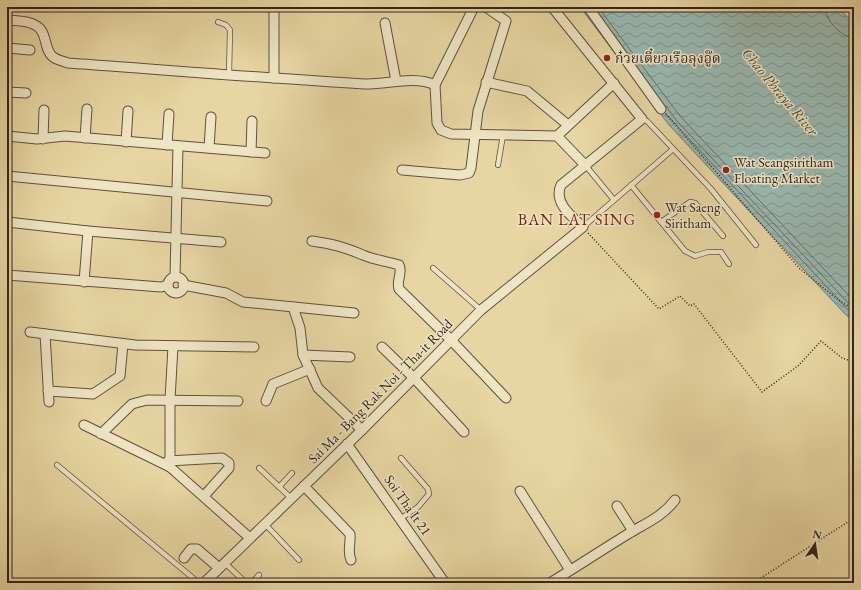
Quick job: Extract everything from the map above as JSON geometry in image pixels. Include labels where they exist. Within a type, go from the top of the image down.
[{"type":"street","points":[[274,7],[274,78]]},
{"type":"street","points":[[474,7],[435,85],[437,122],[441,130],[451,134],[557,136],[586,166]]},
{"type":"street","points":[[402,170],[460,175],[469,173],[471,168],[478,111],[506,21],[486,7]]},
{"type":"street","points":[[552,7],[642,119],[561,185],[558,192],[559,200],[583,227]]},
{"type":"street","points":[[588,7],[661,109]]},
{"type":"street","points":[[7,20],[28,22],[36,25],[42,31],[50,53],[55,58],[68,63],[379,85],[396,81],[428,82],[435,85]]},
{"type":"street","points":[[386,23],[396,81]]},
{"type":"street","points":[[7,48],[30,50]]},
{"type":"street","points":[[486,82],[523,90],[532,94],[568,125]]},
{"type":"street","points":[[557,136],[614,83]]},
{"type":"street","points":[[7,92],[26,93]]},
{"type":"street","points":[[85,138],[87,109]]},
{"type":"street","points":[[43,139],[44,110]]},
{"type":"street","points":[[126,142],[128,111]]},
{"type":"street","points":[[167,145],[170,114]]},
{"type":"street","points":[[209,148],[211,117]]},
{"type":"street","points":[[250,152],[252,122]]},
{"type":"street","points":[[7,136],[43,139],[64,136],[264,153]]},
{"type":"street","points":[[176,277],[178,146]]},
{"type":"street","points":[[7,176],[177,194],[267,201]]},
{"type":"street","points":[[7,222],[88,231],[221,242]]},
{"type":"street","name":"Sai Ma - Bang Rak Noi - Tha-it Road","points":[[204,583],[362,430],[481,310],[583,227]]},
{"type":"street","points":[[84,282],[88,231]]},
{"type":"street","points":[[312,242],[338,245],[354,250],[363,255],[399,265],[399,289],[451,340],[506,398]]},
{"type":"street","points":[[7,275],[161,287],[168,285],[170,280],[176,277]]},
{"type":"street","points":[[176,277],[180,279],[183,285]]},
{"type":"street","points":[[168,285],[170,290],[176,292],[180,291],[183,285]]},
{"type":"street","points":[[183,285],[226,293],[243,302],[354,313]]},
{"type":"street","points":[[294,307],[300,328],[303,355],[318,388],[362,430]]},
{"type":"street","points":[[30,332],[123,344],[254,348]]},
{"type":"street","points":[[45,334],[49,402]]},
{"type":"street","points":[[48,391],[93,394],[120,376],[123,344]]},
{"type":"street","points":[[169,464],[173,346]]},
{"type":"street","points":[[382,347],[414,378],[464,432]]},
{"type":"street","points":[[303,355],[350,357]]},
{"type":"street","points":[[266,401],[273,384],[310,369]]},
{"type":"street","points":[[101,434],[132,404],[138,401],[238,401]]},
{"type":"street","points":[[84,425],[169,464],[250,538]]},
{"type":"street","name":"Soi Tha It 21","points":[[347,444],[445,583]]},
{"type":"street","points":[[169,464],[191,458],[222,458],[229,463],[229,468],[204,496]]},
{"type":"street","points":[[304,486],[350,534],[351,542],[348,554],[351,560]]},
{"type":"street","points":[[520,492],[570,570]]},
{"type":"street","points":[[550,583],[633,531],[656,519],[666,511],[675,500]]},
{"type":"street","points":[[617,506],[633,531]]},
{"type":"street","points":[[184,558],[191,549],[197,549],[222,566]]},
{"type":"lane","points":[[218,22],[226,25],[230,30],[229,74]]},
{"type":"lane","points":[[642,119],[647,121],[711,189],[756,245]]},
{"type":"lane","points":[[498,165],[503,134]]},
{"type":"lane","points":[[583,227],[672,150]]},
{"type":"lane","points":[[586,166],[614,200]]},
{"type":"lane","points":[[631,185],[685,251],[691,255],[698,256],[715,251],[721,252],[729,264]]},
{"type":"lane","points":[[661,222],[690,202],[695,203],[723,236]]},
{"type":"lane","points":[[433,268],[481,310]]},
{"type":"lane","points":[[400,519],[418,507],[429,494],[428,489],[401,458]]},
{"type":"lane","points":[[57,465],[199,583]]},
{"type":"lane","points":[[259,468],[291,498]]},
{"type":"lane","points":[[279,487],[292,473]]},
{"type":"lane","points":[[265,524],[299,560]]},
{"type":"lane","points":[[222,566],[246,583]]},
{"type":"lane","points":[[252,583],[259,575]]},
{"type":"path","points":[[661,109],[800,269],[841,302],[854,310]]},
{"type":"path","points":[[583,227],[659,309],[680,296],[690,306],[694,304],[762,392],[798,366],[821,341],[842,358],[854,362]]},
{"type":"path","points":[[753,583],[854,518]]},
{"type":"water","name":"Chao Phraya River","points":[[580,7],[838,7],[854,24],[854,321],[845,314],[669,125]]},
{"type":"place","name":"ก๋วยเตี๋ยวเรือลุงอู๊ด","points":[[607,58]]},
{"type":"place","name":"Wat Seangsiritham Floating Market","points":[[726,170]]},
{"type":"place","name":"Wat Saeng Siritham","points":[[657,215]]},
{"type":"district","name":"BAN LAT SING","points":[[577,219]]}]
